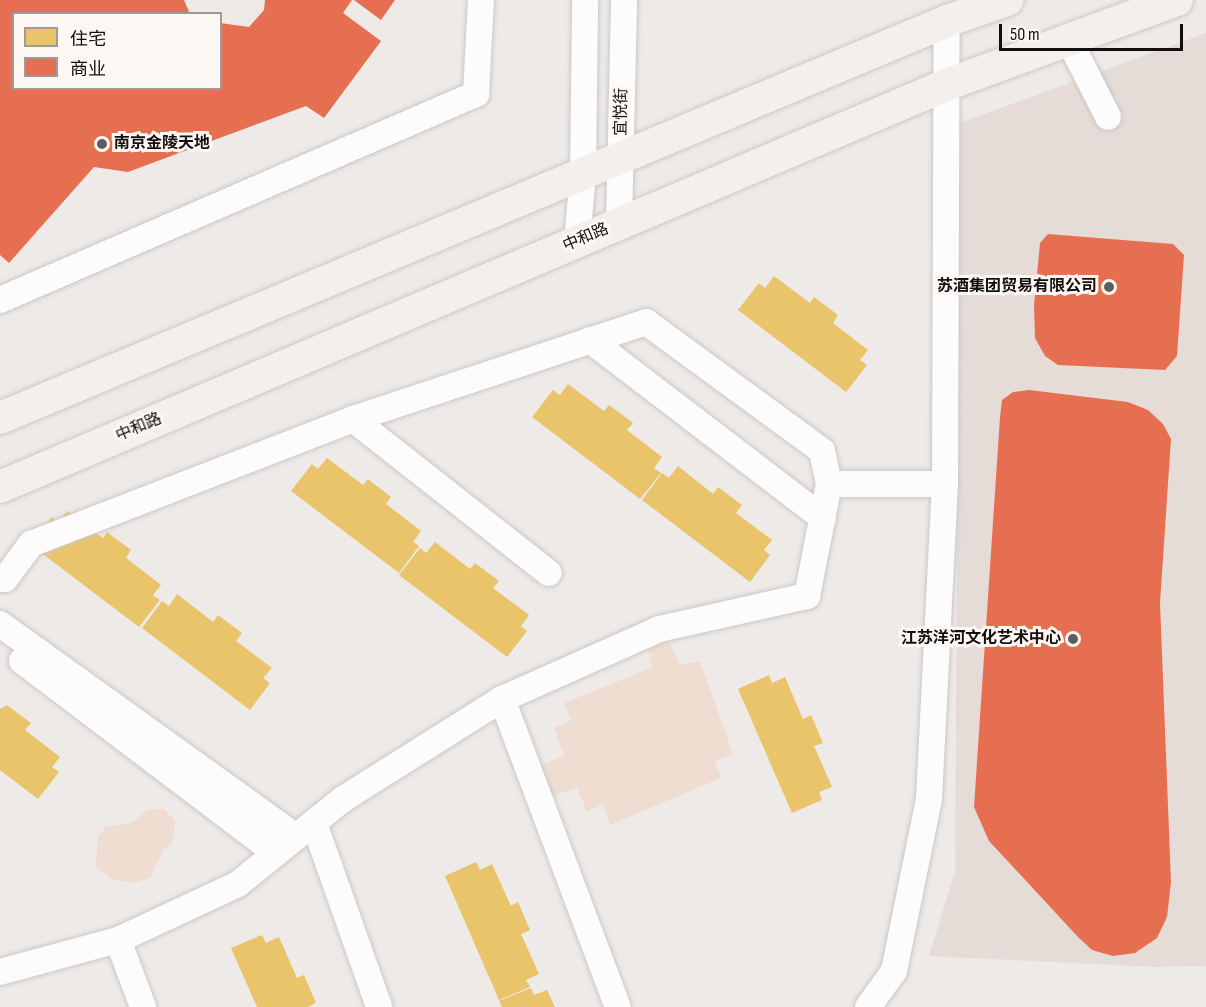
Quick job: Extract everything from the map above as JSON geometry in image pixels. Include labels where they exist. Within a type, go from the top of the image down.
[{"type":"main road","points":[[0,418],[947,21],[1007,0]]},
{"type":"main road","name":"中和路","points":[[0,487],[946,85],[1177,0]]},
{"type":"street","points":[[0,300],[476,94],[481,0]]},
{"type":"street","points":[[577,242],[583,174],[585,0]]},
{"type":"street","name":"宜悦街","points":[[619,224],[624,0]]},
{"type":"street","points":[[868,1007],[894,971],[929,800],[945,484],[947,21]]},
{"type":"street","points":[[1069,40],[1108,117]]},
{"type":"street","points":[[0,579],[5,579],[31,544],[353,419],[646,322],[822,451],[830,484],[807,596],[659,629],[502,699],[343,799],[238,884],[118,940],[0,972]]},
{"type":"street","points":[[590,340],[823,518]]},
{"type":"street","points":[[353,419],[549,573]]},
{"type":"street","points":[[830,484],[945,484]]},
{"type":"street","points":[[0,624],[305,830],[379,1007]]},
{"type":"street","points":[[0,644],[276,853]]},
{"type":"street","points":[[502,699],[618,1007]]},
{"type":"street","points":[[118,940],[144,1007]]},
{"type":"shaded area","points":[[1206,33],[1206,966],[1154,967],[929,956],[955,871],[960,123]]},
{"type":"shaded area","points":[[664,628],[679,665],[700,661],[733,754],[715,761],[721,778],[610,825],[603,804],[587,812],[577,787],[540,801],[529,772],[564,755],[554,728],[571,720],[564,703],[653,667],[643,636]]},
{"type":"shaded area","points":[[164,809],[175,821],[174,839],[163,851],[150,878],[133,883],[111,879],[96,867],[98,836],[106,827],[131,823],[148,810]]},
{"type":"building: 住宅","points":[[774,276],[810,303],[814,297],[838,315],[833,323],[868,350],[860,360],[867,365],[846,392],[738,310],[759,283],[765,288]]},
{"type":"building: 住宅","points":[[568,384],[604,411],[609,405],[633,423],[627,430],[662,457],[654,468],[661,473],[640,499],[532,417],[553,390],[560,395]]},
{"type":"building: 住宅","points":[[327,458],[363,485],[368,479],[391,497],[386,504],[421,531],[413,542],[419,546],[399,573],[291,491],[312,464],[318,469]]},
{"type":"building: 住宅","points":[[678,466],[713,494],[718,487],[742,505],[736,513],[772,540],[764,550],[770,555],[750,582],[642,500],[662,473],[669,478]]},
{"type":"building: 住宅","points":[[67,511],[103,538],[107,532],[131,550],[126,558],[161,585],[153,595],[160,600],[139,627],[31,545],[52,517],[58,523]]},
{"type":"building: 住宅","points":[[435,542],[470,569],[475,563],[499,581],[493,588],[529,615],[521,626],[527,631],[507,657],[399,575],[420,548],[426,553]]},
{"type":"building: 住宅","points":[[177,594],[213,622],[218,615],[242,633],[236,641],[272,668],[263,678],[270,683],[250,710],[142,628],[162,601],[169,606]]},
{"type":"building: 住宅","points":[[769,675],[772,683],[785,677],[803,719],[811,715],[823,743],[814,746],[832,787],[819,792],[822,800],[792,813],[738,689]]},
{"type":"building: 住宅","points":[[7,705],[31,723],[25,730],[60,757],[52,767],[59,772],[38,799],[0,770],[0,709]]},
{"type":"building: 住宅","points":[[476,862],[480,870],[492,864],[511,906],[518,902],[530,930],[521,934],[539,974],[526,980],[530,987],[499,1000],[445,876]]},
{"type":"building: 住宅","points":[[262,935],[266,943],[279,937],[297,978],[304,975],[316,1003],[308,1007],[257,1007],[231,948]]},
{"type":"building: 住宅","points":[[531,988],[534,995],[547,990],[555,1007],[502,1007],[499,1001]]},
{"type":"building: 商业","name":"南京金陵天地","points":[[0,0],[184,0],[189,12],[12,12],[12,90],[222,90],[222,23],[249,27],[264,10],[265,0],[352,0],[343,13],[381,41],[324,118],[306,106],[128,172],[94,167],[9,263],[0,255]]},
{"type":"building: 商业","points":[[354,0],[395,0],[381,20]]},
{"type":"building: 商业","name":"苏酒集团贸易有限公司","points":[[1048,234],[1173,244],[1184,255],[1177,356],[1165,370],[1058,365],[1045,356],[1035,338],[1034,305],[1040,243]]},
{"type":"building: 商业","name":"江苏洋河文化艺术中心","points":[[1029,390],[1128,402],[1148,410],[1163,424],[1171,439],[1160,603],[1171,882],[1167,917],[1157,938],[1135,953],[1113,956],[1092,950],[989,841],[974,807],[1002,400],[1013,392]]},
{"type":"place","name":"南京金陵天地","points":[[102,144]]},
{"type":"place","name":"苏酒集团贸易有限公司","points":[[1109,287]]},
{"type":"place","name":"江苏洋河文化艺术中心","points":[[1073,639]]}]
